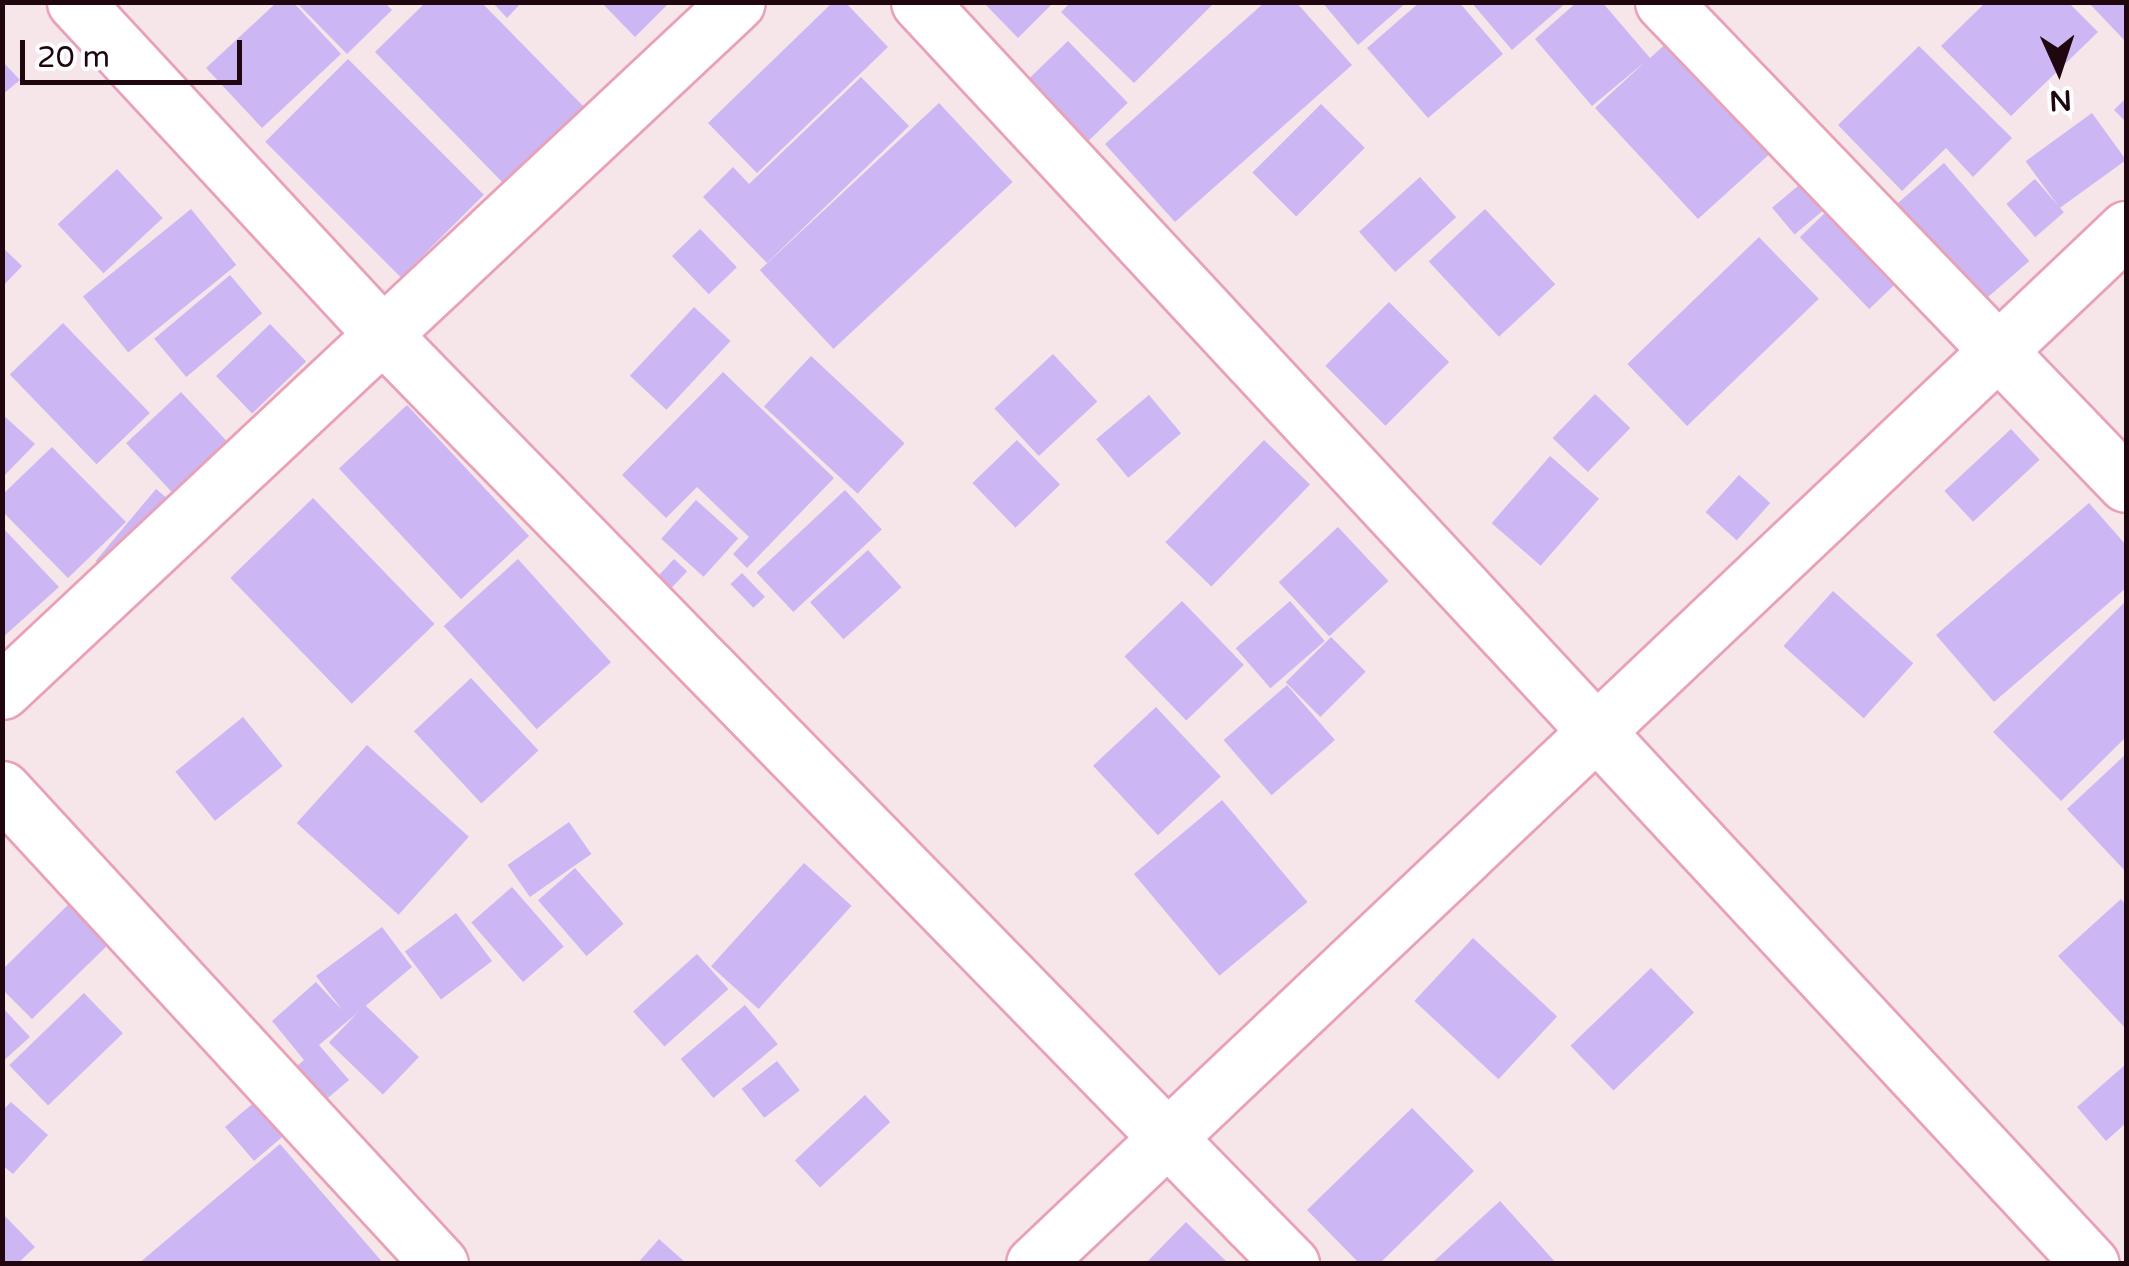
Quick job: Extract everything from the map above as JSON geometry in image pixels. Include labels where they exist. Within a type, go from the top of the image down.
[{"type":"street","points":[[75,2],[384,336],[1172,1133],[1292,1264]]},
{"type":"street","points":[[2,691],[738,2]]},
{"type":"street","points":[[919,2],[1593,734],[2091,1264]]},
{"type":"street","points":[[1663,2],[2002,348],[2126,484]]},
{"type":"street","points":[[1034,1264],[2126,230]]},
{"type":"street","points":[[2,789],[440,1264]]},
{"type":"building","points":[[277,2],[293,2],[341,54],[262,128],[206,68]]},
{"type":"building","points":[[296,2],[384,2],[392,10],[347,54]]},
{"type":"building","points":[[426,2],[481,2],[588,111],[508,188],[375,52]]},
{"type":"building","points":[[492,2],[522,2],[507,18]]},
{"type":"building","points":[[601,2],[670,2],[635,37]]},
{"type":"building","points":[[833,2],[845,2],[888,47],[757,173],[708,123]]},
{"type":"building","points":[[983,2],[1054,2],[1018,38]]},
{"type":"building","points":[[1071,2],[1215,2],[1134,83],[1061,12]]},
{"type":"building","points":[[1265,2],[1296,2],[1352,65],[1175,222],[1105,144]]},
{"type":"building","points":[[1322,2],[1407,2],[1358,45]]},
{"type":"building","points":[[1420,2],[1459,2],[1503,54],[1428,118],[1367,48]]},
{"type":"building","points":[[1471,2],[1567,2],[1512,50]]},
{"type":"building","points":[[1577,2],[1602,2],[1650,58],[1669,41],[1773,151],[1698,219],[1595,108],[1646,61],[1592,106],[1535,39]]},
{"type":"building","points":[[1986,2],[2068,2],[2098,32],[2011,116],[1941,46]]},
{"type":"building","points":[[2088,2],[2126,2],[2126,42]]},
{"type":"building","points":[[1068,41],[1128,103],[1083,146],[1023,84]]},
{"type":"building","points":[[1919,46],[2012,138],[1973,177],[1946,148],[1902,191],[1838,125]]},
{"type":"building","points":[[348,59],[484,195],[401,277],[265,142]]},
{"type":"building","points":[[2,61],[20,80],[2,95]]},
{"type":"building","points":[[861,77],[909,126],[767,263],[703,197],[733,167],[749,184]]},
{"type":"building","points":[[2126,98],[2126,122],[2114,110]]},
{"type":"building","points":[[939,103],[1013,182],[833,349],[760,270]]},
{"type":"building","points":[[1321,104],[1365,148],[1296,216],[1252,173]]},
{"type":"building","points":[[2092,113],[2126,160],[2060,208],[2026,161]]},
{"type":"building","points":[[1944,163],[2029,261],[1971,312],[1886,214]]},
{"type":"building","points":[[117,169],[163,218],[103,273],[58,224]]},
{"type":"building","points":[[1420,177],[1456,217],[1395,272],[1359,232]]},
{"type":"building","points":[[2035,179],[2064,212],[2035,237],[2006,204]]},
{"type":"building","points":[[1805,180],[1827,207],[1795,234],[1772,208]]},
{"type":"building","points":[[1830,208],[1899,280],[1869,309],[1800,237]]},
{"type":"building","points":[[191,209],[236,265],[128,352],[83,296]]},
{"type":"building","points":[[1485,209],[1555,284],[1499,337],[1429,262]]},
{"type":"building","points":[[700,229],[737,267],[709,294],[672,256]]},
{"type":"building","points":[[1759,237],[1819,299],[1687,426],[1627,364]]},
{"type":"building","points":[[2,247],[22,266],[2,287]]},
{"type":"building","points":[[230,275],[262,313],[186,377],[154,339]]},
{"type":"building","points":[[1389,302],[1449,362],[1385,426],[1325,366]]},
{"type":"building","points":[[694,307],[731,341],[666,410],[630,376]]},
{"type":"building","points":[[63,323],[150,413],[97,464],[10,374]]},
{"type":"building","points":[[270,324],[306,361],[252,414],[216,376]]},
{"type":"building","points":[[1053,354],[1097,402],[1039,456],[994,409]]},
{"type":"building","points":[[811,356],[905,443],[858,494],[764,406]]},
{"type":"building","points":[[723,372],[834,478],[747,568],[733,554],[749,537],[697,487],[666,518],[622,475]]},
{"type":"building","points":[[181,392],[229,444],[175,495],[126,443]]},
{"type":"building","points":[[1595,394],[1630,428],[1588,472],[1553,438]]},
{"type":"building","points":[[1149,395],[1181,433],[1128,478],[1096,439]]},
{"type":"building","points":[[407,405],[529,536],[461,599],[339,468]]},
{"type":"building","points":[[2,414],[35,444],[2,478]]},
{"type":"building","points":[[2011,429],[2040,460],[1973,522],[1944,491]]},
{"type":"building","points":[[1017,440],[1060,485],[1015,528],[972,483]]},
{"type":"building","points":[[1264,440],[1310,484],[1211,587],[1165,542]]},
{"type":"building","points":[[52,447],[126,522],[68,578],[2,511],[2,495]]},
{"type":"building","points":[[1550,456],[1599,499],[1541,566],[1492,523]]},
{"type":"building","points":[[1739,475],[1770,503],[1737,540],[1706,512]]},
{"type":"building","points":[[156,489],[181,510],[121,582],[96,561]]},
{"type":"building","points":[[845,490],[882,529],[793,612],[757,573]]},
{"type":"building","points":[[313,498],[435,624],[352,704],[230,578]]},
{"type":"building","points":[[696,500],[738,538],[704,577],[661,539]]},
{"type":"building","points":[[2089,503],[2126,545],[2126,588],[1994,702],[1936,635]]},
{"type":"building","points":[[2,527],[59,587],[2,638]]},
{"type":"building","points":[[1338,527],[1388,581],[1329,636],[1279,582]]},
{"type":"building","points":[[868,550],[901,587],[843,639],[810,602]]},
{"type":"building","points":[[518,559],[611,662],[537,729],[444,626]]},
{"type":"building","points":[[674,559],[687,571],[669,590],[656,578]]},
{"type":"building","points":[[742,573],[765,597],[753,608],[730,584]]},
{"type":"building","points":[[1833,591],[1913,663],[1864,718],[1783,646]]},
{"type":"building","points":[[1182,601],[1244,665],[1186,721],[1124,657]]},
{"type":"building","points":[[1290,601],[1325,641],[1270,688],[1236,648]]},
{"type":"building","points":[[2126,601],[2126,737],[2061,801],[1993,732]]},
{"type":"building","points":[[1331,637],[1366,672],[1320,717],[1286,682]]},
{"type":"building","points":[[471,678],[539,750],[481,804],[414,731]]},
{"type":"building","points":[[1287,685],[1335,740],[1271,795],[1224,740]]},
{"type":"building","points":[[1156,707],[1221,776],[1158,835],[1093,766]]},
{"type":"building","points":[[243,717],[283,766],[215,821],[175,772]]},
{"type":"building","points":[[367,745],[469,837],[399,915],[297,823]]},
{"type":"building","points":[[2126,754],[2126,872],[2067,809]]},
{"type":"building","points":[[1222,800],[1307,902],[1219,976],[1134,874]]},
{"type":"building","points":[[569,822],[591,854],[530,897],[508,865]]},
{"type":"building","points":[[804,863],[852,906],[759,1009],[711,966]]},
{"type":"building","points":[[575,868],[624,924],[587,956],[538,900]]},
{"type":"building","points":[[512,887],[564,947],[523,982],[471,922]]},
{"type":"building","points":[[76,897],[115,938],[32,1019],[2,989],[2,970]]},
{"type":"building","points":[[2121,899],[2126,905],[2126,1029],[2058,956]]},
{"type":"building","points":[[456,913],[492,961],[441,999],[405,952]]},
{"type":"building","points":[[382,927],[412,967],[319,1045],[349,1080],[254,1161],[225,1127],[304,1060],[272,1021],[316,982],[343,1011],[316,976]]},
{"type":"building","points":[[1473,938],[1557,1016],[1498,1079],[1414,1001]]},
{"type":"building","points":[[697,954],[728,989],[665,1046],[633,1012]]},
{"type":"building","points":[[1651,968],[1694,1013],[1614,1090],[1570,1046]]},
{"type":"building","points":[[84,993],[123,1033],[48,1106],[9,1065]]},
{"type":"building","points":[[365,1005],[419,1057],[383,1095],[329,1042]]},
{"type":"building","points":[[745,1005],[778,1044],[713,1098],[681,1059]]},
{"type":"building","points":[[2,1007],[30,1037],[2,1062]]},
{"type":"building","points":[[777,1061],[800,1090],[764,1118],[742,1089]]},
{"type":"building","points":[[2126,1064],[2126,1123],[2106,1141],[2077,1107]]},
{"type":"building","points":[[865,1095],[890,1122],[820,1188],[795,1160]]},
{"type":"building","points":[[11,1102],[48,1135],[13,1174],[2,1165],[2,1111]]},
{"type":"building","points":[[1412,1108],[1474,1171],[1379,1264],[1360,1264],[1307,1210]]},
{"type":"building","points":[[280,1144],[384,1264],[138,1264]]},
{"type":"building","points":[[1500,1201],[1557,1264],[1431,1264]]},
{"type":"building","points":[[2,1213],[35,1247],[17,1264],[2,1264]]},
{"type":"building","points":[[1186,1222],[1229,1264],[1145,1264]]},
{"type":"building","points":[[659,1239],[687,1264],[637,1264]]}]
